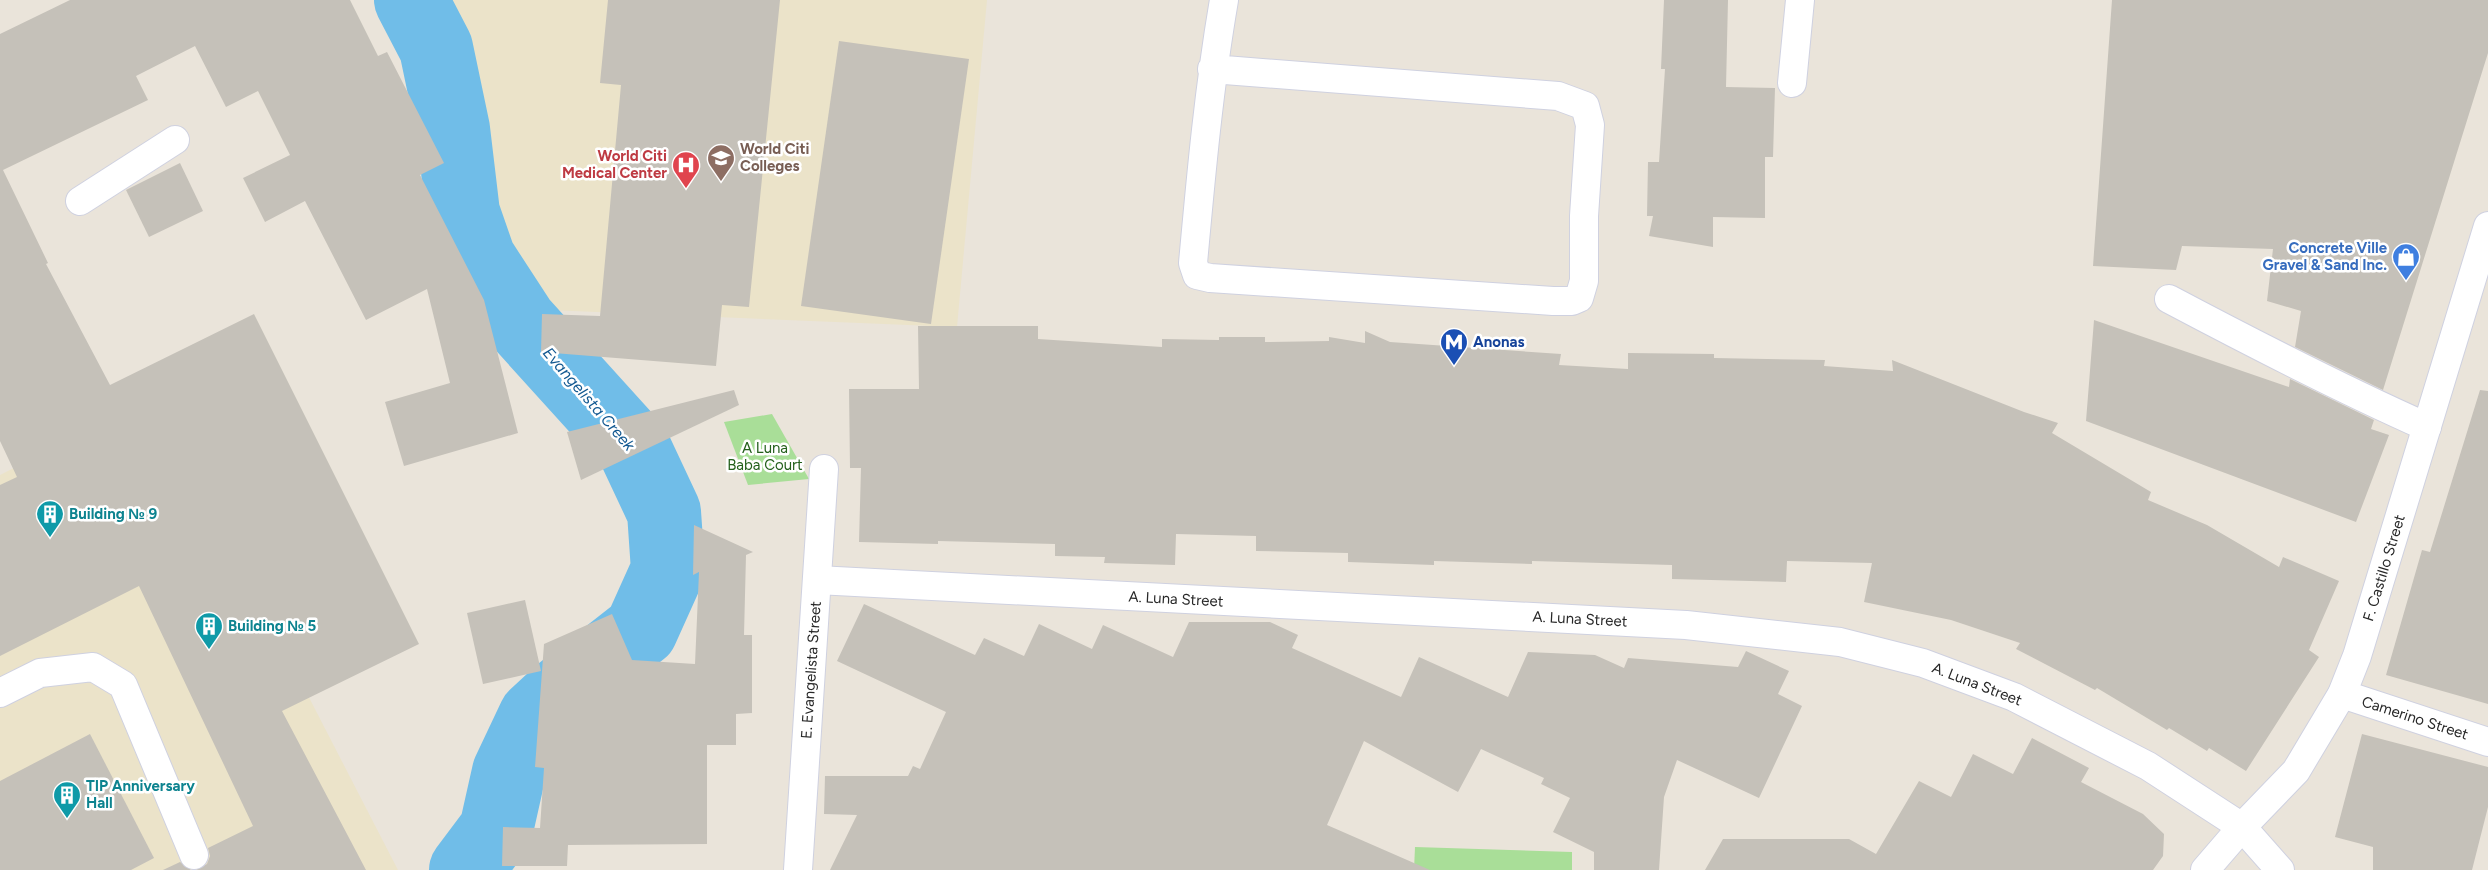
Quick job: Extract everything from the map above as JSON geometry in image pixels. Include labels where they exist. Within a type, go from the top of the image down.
[{"type":"street","points":[[1212,69],[1558,96],[1585,106],[1590,125],[1584,216],[1584,281],[1580,298],[1553,301],[1210,278],[1197,275],[1193,264],[1212,69],[1224,0]]},
{"type":"street","points":[[1792,84],[1800,0]]},
{"type":"street","points":[[80,201],[175,140]]},
{"type":"street","name":"F. Castillo Street","points":[[2206,870],[2242,827],[2296,771],[2342,694],[2360,646],[2487,230]]},
{"type":"street","points":[[2169,299],[2272,354],[2352,393],[2427,426]]},
{"type":"street","name":"E. Evangelista Street","points":[[798,870],[824,469]]},
{"type":"street","name":"A. Luna Street","points":[[817,580],[1686,625],[1840,642],[1923,663],[2014,696],[2148,766],[2242,827],[2280,870]]},
{"type":"street","points":[[0,692],[40,673],[93,667],[123,685],[194,855]]},
{"type":"street","name":"Camerino Street","points":[[2342,694],[2488,742]]},
{"type":"shaded area","name":"World Citi Colleges","points":[[433,0],[987,0],[957,327],[525,309],[480,230],[453,54]]},
{"type":"shaded area","points":[[154,397],[398,870],[0,870],[0,475]]},
{"type":"green space","name":"A Luna Baba Court","points":[[772,414],[809,479],[748,485],[724,422]]},
{"type":"green space","points":[[1415,847],[1572,852],[1572,870],[1414,870]]},
{"type":"building","points":[[70,0],[350,0],[378,56],[387,52],[444,163],[420,175],[484,300],[518,433],[404,466],[385,402],[450,383],[427,289],[366,320],[305,201],[265,222],[243,178],[290,155],[258,91],[226,107],[195,46],[136,76],[148,100],[3,170],[48,263],[46,264],[110,385],[254,314],[419,644],[282,711],[366,870],[196,870],[207,864],[210,856],[208,848],[253,826],[139,586],[0,656],[0,485],[17,477],[0,441],[0,34]]},
{"type":"building","name":"World Citi Medical Center","points":[[608,0],[780,0],[749,307],[722,305],[716,366],[541,352],[542,314],[600,316],[621,85],[600,83]]},
{"type":"building","points":[[1664,0],[1728,0],[1726,87],[1775,88],[1773,157],[1765,157],[1765,218],[1713,217],[1713,247],[1649,236],[1653,216],[1647,216],[1648,162],[1659,162],[1665,69],[1661,69]]},
{"type":"building","points":[[2112,0],[2488,0],[2488,53],[2383,390],[2295,347],[2301,311],[2267,301],[2273,249],[2182,246],[2176,270],[2093,266]]},
{"type":"building","points":[[839,41],[969,59],[931,324],[801,306]]},
{"type":"building","points":[[180,163],[203,211],[149,237],[126,190]]},
{"type":"building","points":[[2094,320],[2289,387],[2290,379],[2374,420],[2371,429],[2389,435],[2356,522],[2086,421]]},
{"type":"building","points":[[918,326],[1038,326],[1038,339],[1162,347],[1162,339],[1219,340],[1219,337],[1265,337],[1265,342],[1329,341],[1329,337],[1365,343],[1365,331],[1390,342],[1561,354],[1559,365],[1628,369],[1628,353],[1714,354],[1714,358],[1825,360],[1824,366],[1893,371],[1892,360],[2024,412],[2058,423],[2052,433],[2151,492],[2148,500],[2207,525],[2279,567],[2283,557],[2339,581],[2309,650],[2319,657],[2246,771],[2209,748],[2207,751],[2169,728],[2167,730],[2097,688],[2095,690],[2016,649],[2020,643],[1951,620],[1864,602],[1872,563],[1787,561],[1786,582],[1672,579],[1672,565],[1532,561],[1532,564],[1434,561],[1434,565],[1348,562],[1348,553],[1256,551],[1256,536],[1176,534],[1175,565],[1104,563],[1105,557],[1055,556],[1055,544],[938,541],[938,544],[859,542],[861,468],[850,468],[849,389],[919,389]]},
{"type":"building","points":[[734,390],[739,405],[581,480],[567,432]]},
{"type":"building","points":[[2480,390],[2488,391],[2488,704],[2386,675],[2422,550],[2430,552]]},
{"type":"building","points":[[694,525],[753,552],[746,555],[744,635],[752,635],[752,713],[736,714],[736,745],[707,745],[707,844],[568,845],[567,866],[502,866],[503,827],[540,828],[544,768],[535,767],[544,644],[612,614],[632,660],[695,664],[699,572],[693,575]]},
{"type":"building","points":[[525,600],[541,671],[483,684],[467,613]]},
{"type":"building","points":[[864,604],[975,655],[984,638],[1024,656],[1039,624],[1092,649],[1103,625],[1173,657],[1189,622],[1270,622],[1298,635],[1292,648],[1401,697],[1419,657],[1508,697],[1528,652],[1595,655],[1624,668],[1628,658],[1738,667],[1746,651],[1789,671],[1778,694],[1802,706],[1759,798],[1677,760],[1664,797],[1659,870],[1594,870],[1594,852],[1553,832],[1570,798],[1541,784],[1544,778],[1481,749],[1458,792],[1364,741],[1327,825],[1430,870],[830,870],[857,815],[824,814],[825,776],[908,776],[913,766],[920,769],[946,712],[837,661]]},
{"type":"building","name":"TIP Anniversary Hall","points":[[90,734],[154,858],[131,870],[0,870],[0,781]]},
{"type":"building","points":[[2362,734],[2488,767],[2488,807],[2472,870],[2373,870],[2373,847],[2335,837]]},
{"type":"building","points":[[2032,738],[2089,768],[2081,782],[2143,814],[2164,834],[2163,856],[2153,870],[1705,870],[1723,839],[1849,839],[1876,854],[1919,781],[1951,797],[1973,754],[2013,774]]},
{"type":"building","points":[[180,862],[191,870],[163,870]]},
{"type":"waterway","name":"Evangelista Creek","points":[[411,0],[436,48],[453,129],[463,213],[479,259],[520,322],[634,448],[664,512],[668,570],[641,630],[562,692],[535,717],[509,772],[496,830],[466,870]]},
{"type":"place","name":"World Citi Colleges","points":[[721,182]]},
{"type":"place","name":"World Citi Medical Center","points":[[686,189]]},
{"type":"place","name":"Concrete Ville Gravel & Sand Inc.","points":[[2406,281]]},
{"type":"place","name":"Anonas","points":[[1454,366]]},
{"type":"place","name":"Building № 9","points":[[50,538]]},
{"type":"place","name":"Building № 5","points":[[209,650]]},
{"type":"place","name":"TIP Anniversary Hall","points":[[67,819]]}]
